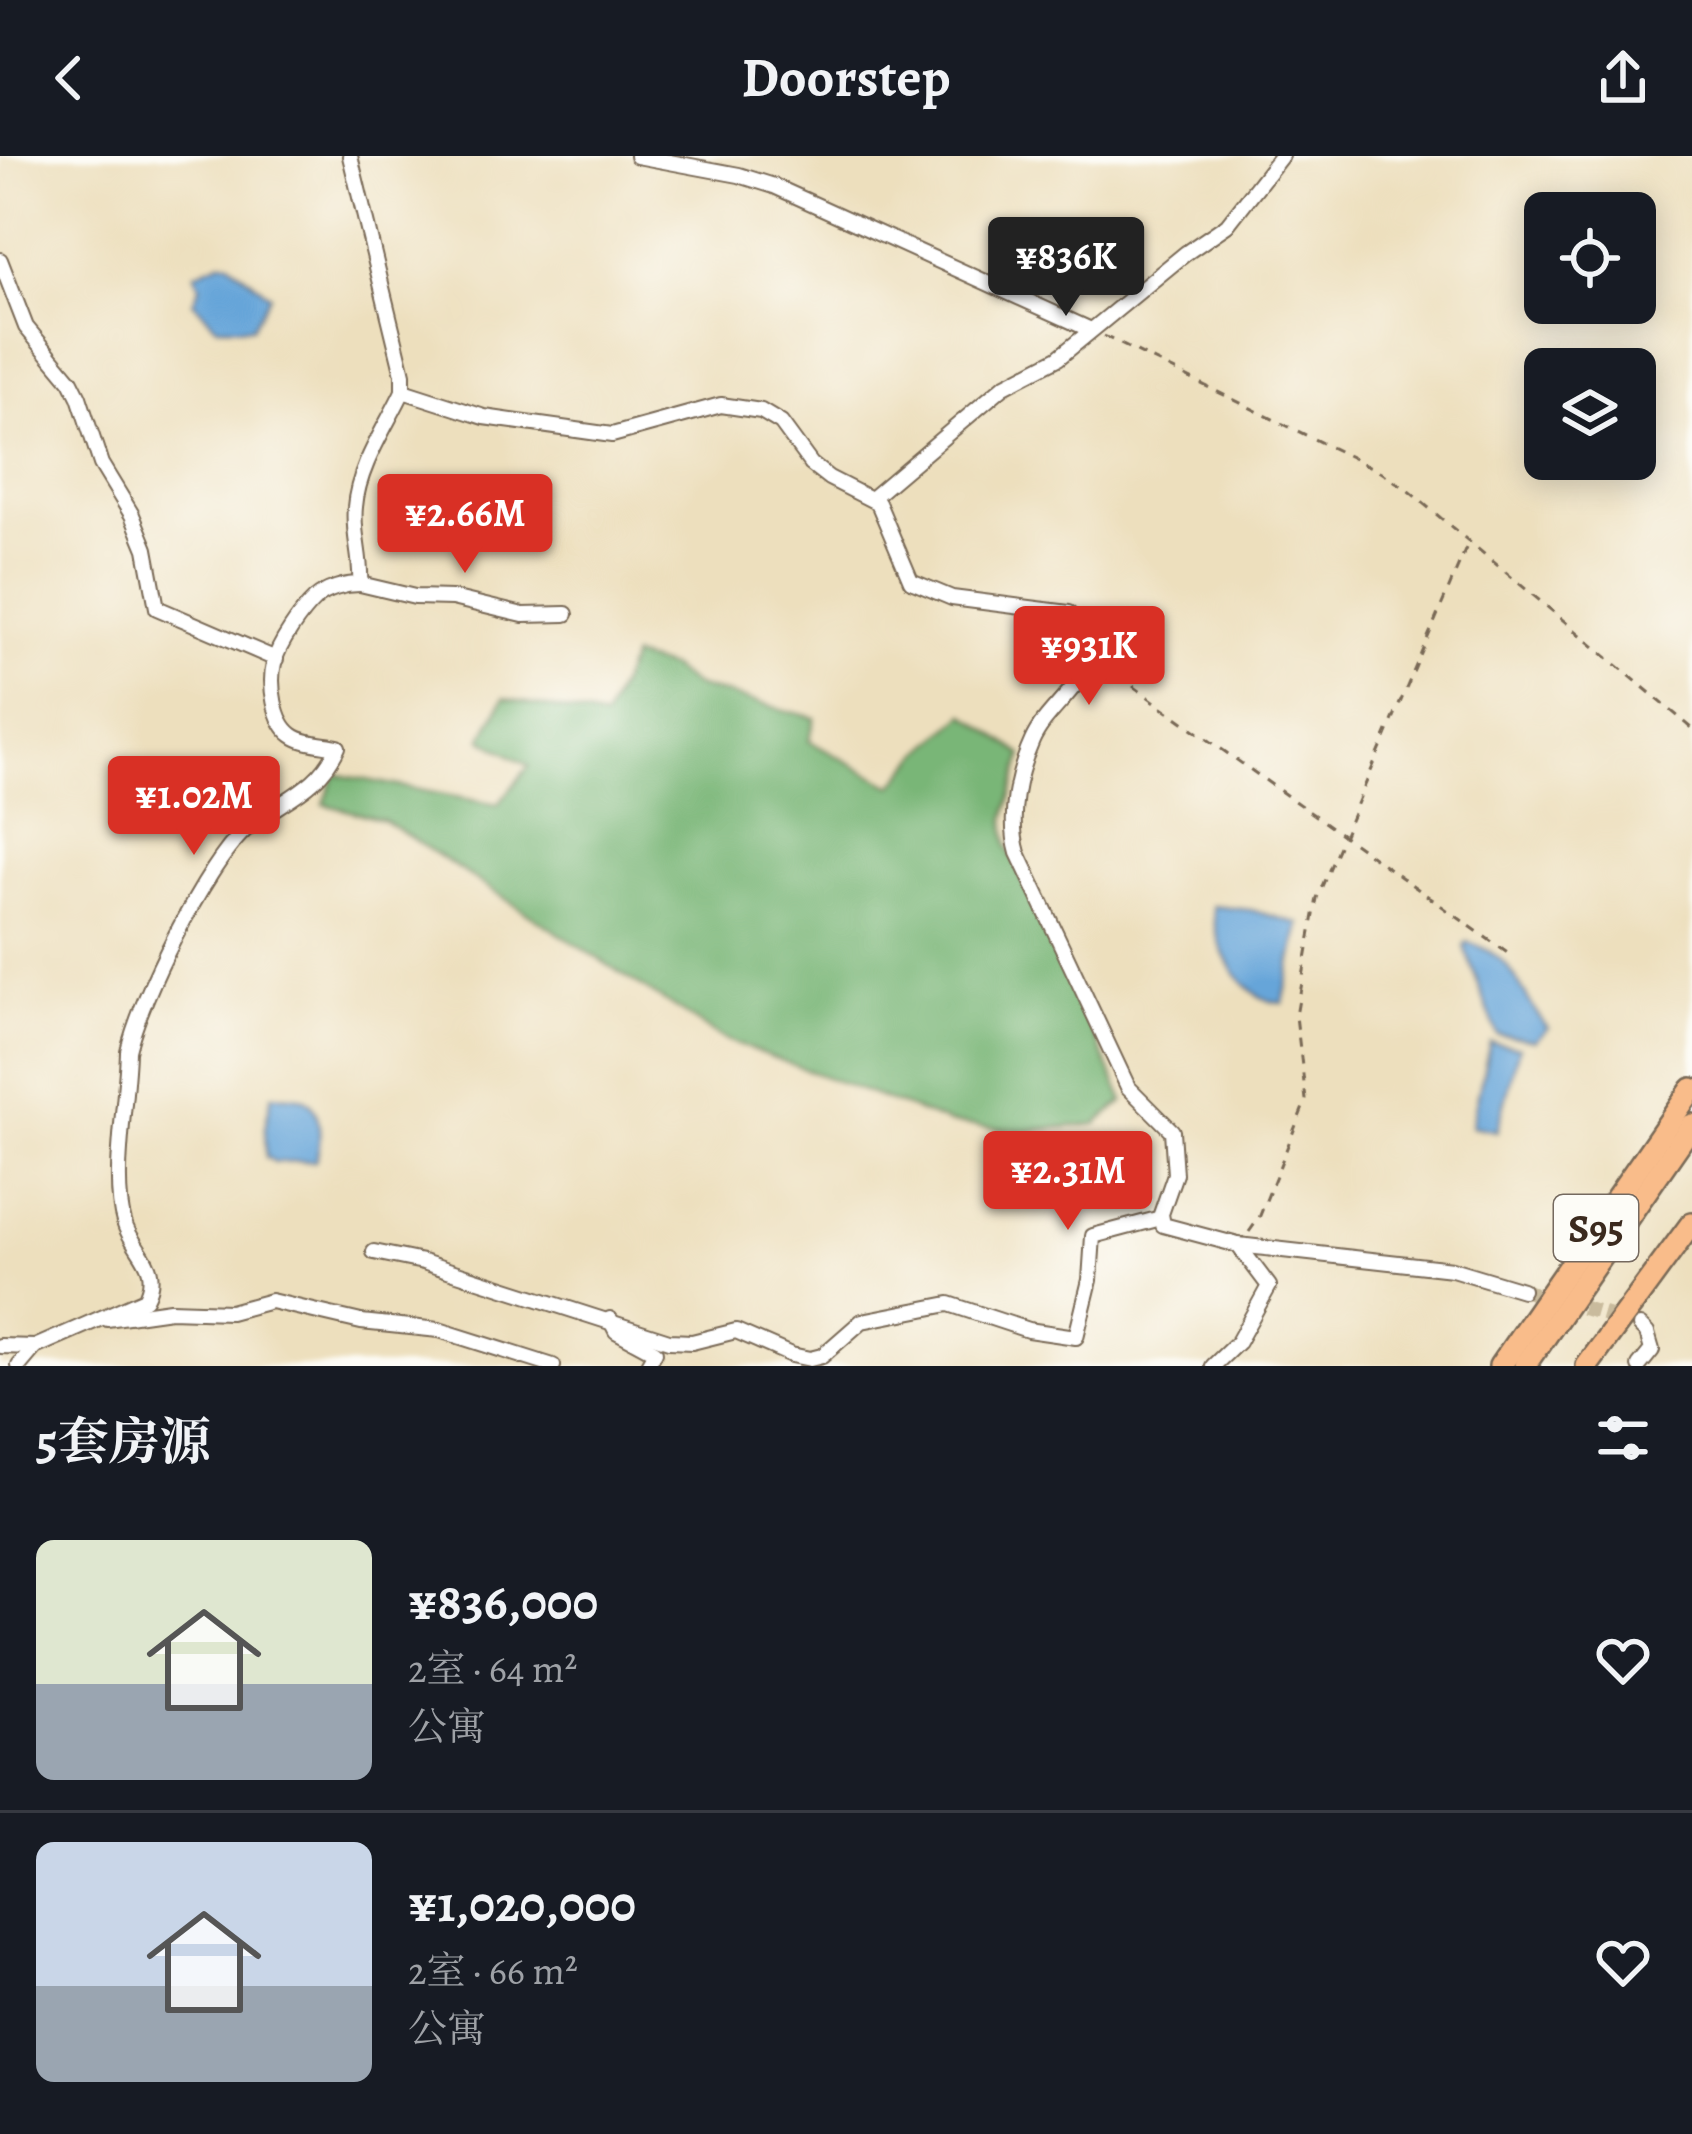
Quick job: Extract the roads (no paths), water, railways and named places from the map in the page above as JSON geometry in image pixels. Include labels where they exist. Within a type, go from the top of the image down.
[{"type":"highway","name":"S95","points":[[1500,1366],[1692,1089]]},
{"type":"highway","name":"S95","points":[[1525,1366],[1692,1125]]},
{"type":"highway","points":[[1587,1366],[1692,1223]]},
{"type":"street","points":[[350,156],[403,374],[403,391],[357,491],[354,520],[361,554],[359,584]]},
{"type":"street","points":[[638,156],[774,186],[1091,330]]},
{"type":"street","points":[[872,498],[1004,386],[1058,358],[1227,225],[1281,156]]},
{"type":"street","points":[[0,260],[26,327],[80,398],[100,464],[132,515],[146,549],[157,608],[276,659]]},
{"type":"street","points":[[403,391],[484,417],[612,435],[722,405],[754,409],[781,423],[811,464],[829,478],[880,506],[911,581],[952,598],[1062,609],[1085,630],[1089,650],[1082,676],[1030,746],[1013,814],[1013,834],[1128,1087],[1172,1130],[1175,1174],[1160,1218]]},
{"type":"street","points":[[0,1346],[35,1347],[145,1299],[152,1277],[125,1226],[119,1193],[133,1030],[183,918],[237,839],[272,807],[314,784],[338,747],[294,736],[281,722],[276,703],[276,659],[313,601],[329,591],[359,584],[523,615],[566,614]]},
{"type":"street","points":[[1160,1218],[1169,1230],[1238,1246],[1452,1269],[1522,1290]]},
{"type":"street","points":[[374,1252],[423,1262],[685,1343],[736,1331],[804,1362],[822,1356],[862,1321],[949,1304],[1028,1330],[1076,1337],[1090,1280],[1093,1236],[1160,1218]]},
{"type":"street","points":[[1213,1366],[1238,1342],[1269,1286],[1238,1246]]},
{"type":"street","points":[[101,1318],[140,1318],[170,1310],[230,1312],[271,1301],[361,1322],[439,1330],[553,1366]]},
{"type":"street","points":[[610,1319],[616,1330],[655,1352],[647,1366]]},
{"type":"street","points":[[1640,1326],[1652,1349],[1640,1366]]},
{"type":"street","points":[[19,1366],[35,1347]]},
{"type":"water","points":[[222,261],[270,295],[252,327],[217,326],[193,302],[200,286],[195,273]]},
{"type":"water","points":[[1213,906],[1251,910],[1300,924],[1283,1003],[1254,993],[1242,982],[1224,953]]},
{"type":"water","points":[[1467,942],[1498,957],[1516,978],[1548,1028],[1535,1040],[1497,1034],[1464,946]]},
{"type":"water","points":[[1490,1042],[1519,1047],[1497,1131],[1471,1126]]},
{"type":"water","points":[[272,1095],[302,1098],[314,1109],[320,1136],[315,1161],[275,1162],[266,1157],[265,1127]]},
{"type":"tunnel","points":[[1522,1290],[1624,1320]]}]
